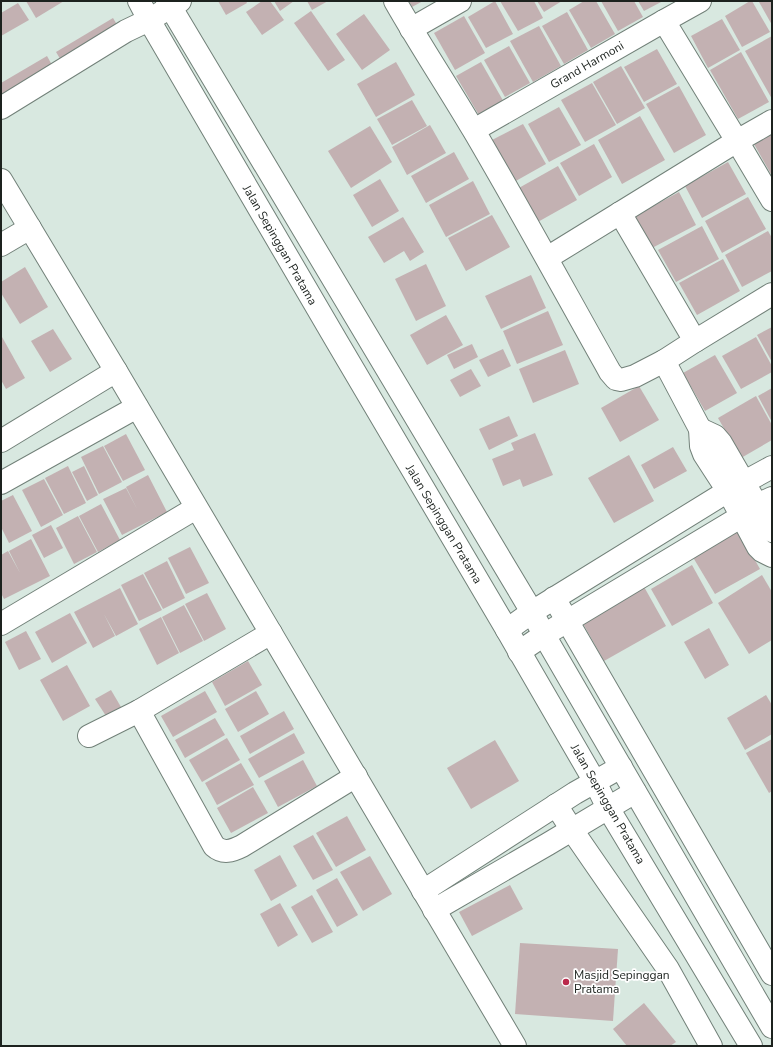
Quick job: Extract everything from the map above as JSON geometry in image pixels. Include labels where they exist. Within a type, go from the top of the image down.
[{"type":"street","points":[[395,1],[474,130],[610,372],[616,378],[621,380],[628,379],[664,361],[772,294]]},
{"type":"street","points":[[411,29],[460,1]]},
{"type":"street","name":"Grand Harmoni","points":[[474,130],[700,1]]},
{"type":"street","points":[[1,108],[126,31],[144,10],[172,3],[532,612],[772,1027]]},
{"type":"street","name":"Jalan Sepinggan Pratama","points":[[144,10],[332,334],[507,630],[595,782],[608,808],[751,1046]]},
{"type":"street","points":[[664,21],[772,200]]},
{"type":"street","points":[[547,258],[772,121]]},
{"type":"street","points":[[4,193],[30,228],[515,1046]]},
{"type":"street","points":[[620,213],[695,341]]},
{"type":"street","points":[[1,245],[30,228]]},
{"type":"street","points":[[664,361],[700,429],[702,450],[711,466],[757,506],[772,531]]},
{"type":"street","points":[[1,441],[116,372]]},
{"type":"street","points":[[1,483],[137,407]]},
{"type":"street","points":[[507,630],[554,598],[736,487],[772,467]]},
{"type":"street","points":[[757,506],[758,548],[772,556]]},
{"type":"street","points":[[519,652],[544,635],[757,506]]},
{"type":"street","points":[[1,624],[196,508]]},
{"type":"street","points":[[554,598],[772,974]]},
{"type":"street","points":[[90,736],[139,710],[271,633]]},
{"type":"street","points":[[139,710],[214,846],[219,850],[234,850],[242,846],[356,776]]},
{"type":"street","points":[[423,891],[575,793],[621,767]]},
{"type":"street","points":[[434,910],[635,792]]},
{"type":"street","points":[[556,805],[668,969],[711,1046]]},
{"type":"building","points":[[26,1],[64,1],[36,18]]},
{"type":"building","points":[[218,1],[246,1],[247,3],[226,15]]},
{"type":"building","points":[[262,1],[270,1],[284,20],[262,35],[246,12]]},
{"type":"building","points":[[274,1],[294,1],[280,11]]},
{"type":"building","points":[[307,1],[328,1],[312,10]]},
{"type":"building","points":[[409,1],[423,1],[412,7]]},
{"type":"building","points":[[495,1],[513,34],[486,48],[468,17]]},
{"type":"building","points":[[500,1],[534,1],[543,18],[518,31]]},
{"type":"building","points":[[537,1],[562,1],[544,12]]},
{"type":"building","points":[[584,1],[596,1],[615,34],[591,48],[569,10]]},
{"type":"building","points":[[601,1],[634,1],[643,17],[618,31]]},
{"type":"building","points":[[638,1],[663,1],[644,11]]},
{"type":"building","points":[[752,1],[770,32],[742,47],[725,16]]},
{"type":"building","points":[[772,1],[772,25],[759,2]]},
{"type":"building","points":[[18,3],[29,20],[1,36],[1,13]]},
{"type":"building","points":[[311,11],[345,60],[328,71],[294,23]]},
{"type":"building","points":[[567,12],[588,50],[564,64],[542,26]]},
{"type":"building","points":[[364,14],[390,50],[362,70],[336,34]]},
{"type":"building","points":[[464,16],[485,53],[455,70],[434,33]]},
{"type":"building","points":[[113,18],[119,28],[62,62],[56,52]]},
{"type":"building","points":[[722,19],[740,50],[708,68],[691,36]]},
{"type":"building","points":[[539,26],[561,66],[533,82],[510,41]]},
{"type":"building","points":[[772,36],[772,99],[745,51]]},
{"type":"building","points":[[509,46],[530,83],[505,97],[484,60]]},
{"type":"building","points":[[657,49],[677,84],[644,102],[624,67]]},
{"type":"building","points":[[741,52],[769,102],[738,119],[710,70]]},
{"type":"building","points":[[47,56],[52,65],[1,95],[1,83]]},
{"type":"building","points":[[396,62],[415,95],[376,117],[357,84]]},
{"type":"building","points":[[481,62],[505,104],[480,117],[456,76]]},
{"type":"building","points":[[621,66],[645,108],[617,124],[593,82]]},
{"type":"building","points":[[592,83],[616,125],[585,142],[561,100]]},
{"type":"building","points":[[679,86],[706,135],[674,153],[646,104]]},
{"type":"building","points":[[412,100],[427,126],[392,145],[377,119]]},
{"type":"building","points":[[559,107],[581,145],[549,162],[528,124]]},
{"type":"building","points":[[640,116],[665,160],[622,184],[598,140]]},
{"type":"building","points":[[523,124],[546,164],[514,182],[490,141]]},
{"type":"building","points":[[430,125],[446,153],[407,175],[392,147]]},
{"type":"building","points":[[370,126],[392,162],[351,188],[328,151]]},
{"type":"building","points":[[772,134],[772,176],[754,144]]},
{"type":"building","points":[[594,144],[612,177],[579,196],[560,163]]},
{"type":"building","points":[[454,152],[469,179],[426,203],[411,176]]},
{"type":"building","points":[[728,162],[746,194],[702,218],[685,186]]},
{"type":"building","points":[[558,166],[577,200],[536,223],[517,189]]},
{"type":"building","points":[[380,179],[399,211],[372,227],[353,195]]},
{"type":"building","points":[[473,181],[490,214],[446,237],[429,205]]},
{"type":"building","points":[[679,192],[696,225],[652,248],[635,216]]},
{"type":"building","points":[[748,197],[766,229],[722,253],[705,221]]},
{"type":"building","points":[[492,215],[510,247],[466,271],[448,238]]},
{"type":"building","points":[[403,217],[424,252],[410,261],[404,251],[384,263],[368,237]]},
{"type":"building","points":[[702,226],[719,259],[676,282],[658,250]]},
{"type":"building","points":[[768,231],[772,238],[772,271],[742,287],[725,255]]},
{"type":"building","points":[[723,259],[740,291],[697,315],[679,283]]},
{"type":"building","points":[[426,264],[446,306],[416,321],[395,279]]},
{"type":"building","points":[[25,267],[48,307],[20,324],[1,293],[1,282]]},
{"type":"building","points":[[531,275],[546,308],[501,329],[485,296]]},
{"type":"building","points":[[548,311],[563,345],[517,364],[503,331]]},
{"type":"building","points":[[446,315],[463,345],[427,365],[410,335]]},
{"type":"building","points":[[772,327],[772,362],[757,335]]},
{"type":"building","points":[[53,329],[72,359],[50,372],[31,341]]},
{"type":"building","points":[[2,337],[25,378],[6,389],[1,380]]},
{"type":"building","points":[[756,337],[772,366],[772,372],[741,389],[722,356]]},
{"type":"building","points":[[472,344],[478,357],[454,369],[447,355]]},
{"type":"building","points":[[503,349],[511,366],[488,377],[479,360]]},
{"type":"building","points":[[565,350],[579,384],[533,403],[519,369]]},
{"type":"building","points":[[715,355],[737,393],[705,411],[683,373]]},
{"type":"building","points":[[471,369],[481,386],[460,397],[450,380]]},
{"type":"building","points":[[639,386],[659,420],[620,442],[601,408]]},
{"type":"building","points":[[772,388],[772,422],[758,396]]},
{"type":"building","points":[[756,396],[772,425],[772,440],[741,458],[718,418]]},
{"type":"building","points":[[509,416],[518,436],[489,450],[479,429]]},
{"type":"building","points":[[535,433],[553,475],[523,487],[520,479],[503,486],[492,459],[514,450],[511,443]]},
{"type":"building","points":[[126,434],[145,470],[123,481],[104,446]]},
{"type":"building","points":[[103,446],[122,482],[99,494],[81,457]]},
{"type":"building","points":[[673,447],[687,471],[654,489],[641,465]]},
{"type":"building","points":[[629,455],[654,501],[614,523],[588,478]]},
{"type":"building","points":[[68,466],[86,503],[64,514],[45,478]]},
{"type":"building","points":[[84,466],[98,495],[87,501],[72,472]]},
{"type":"building","points":[[148,475],[167,512],[122,535],[103,499],[126,488],[137,509],[126,487]]},
{"type":"building","points":[[44,479],[63,515],[41,527],[22,490]]},
{"type":"building","points":[[13,495],[32,531],[9,543],[1,527],[1,501]]},
{"type":"building","points":[[101,504],[120,540],[98,552],[79,516]]},
{"type":"building","points":[[78,516],[97,552],[74,564],[56,528]]},
{"type":"building","points":[[51,525],[63,548],[44,558],[32,535]]},
{"type":"building","points":[[737,528],[760,569],[715,594],[691,554]]},
{"type":"building","points":[[31,539],[50,576],[4,599],[1,593],[1,555],[8,551],[20,573],[9,551]]},
{"type":"building","points":[[190,547],[209,583],[186,594],[168,558]]},
{"type":"building","points":[[167,561],[185,598],[163,609],[144,573]]},
{"type":"building","points":[[692,565],[713,603],[672,626],[651,589]]},
{"type":"building","points":[[143,574],[162,610],[139,621],[121,585]]},
{"type":"building","points":[[762,575],[772,592],[772,640],[749,654],[718,603]]},
{"type":"building","points":[[643,585],[666,626],[604,661],[581,620]]},
{"type":"building","points":[[120,588],[138,624],[116,636],[104,614],[115,636],[93,648],[74,612]]},
{"type":"building","points":[[207,593],[226,629],[204,641],[185,604]]},
{"type":"building","points":[[184,605],[203,641],[180,653],[162,617]]},
{"type":"building","points":[[70,613],[87,643],[52,663],[35,632]]},
{"type":"building","points":[[161,617],[179,653],[157,665],[139,629]]},
{"type":"building","points":[[709,628],[729,665],[705,679],[684,642]]},
{"type":"building","points":[[26,631],[41,659],[19,670],[5,642]]},
{"type":"building","points":[[248,661],[262,685],[225,706],[212,682]]},
{"type":"building","points":[[67,665],[90,706],[63,721],[40,680]]},
{"type":"building","points":[[111,690],[121,707],[106,716],[95,699]]},
{"type":"building","points":[[205,691],[217,712],[173,737],[161,716]]},
{"type":"building","points":[[256,691],[269,714],[238,732],[225,709]]},
{"type":"building","points":[[766,695],[772,705],[772,734],[745,750],[727,718]]},
{"type":"building","points":[[284,711],[294,729],[250,754],[240,736]]},
{"type":"building","points":[[215,718],[225,735],[185,758],[175,740]]},
{"type":"building","points":[[294,733],[305,753],[259,778],[248,759]]},
{"type":"building","points":[[227,738],[240,760],[202,782],[189,760]]},
{"type":"building","points":[[772,739],[772,791],[769,793],[746,753]]},
{"type":"building","points":[[495,740],[519,781],[471,809],[447,768]]},
{"type":"building","points":[[303,760],[317,786],[278,807],[264,781]]},
{"type":"building","points":[[241,763],[254,785],[217,805],[205,783]]},
{"type":"building","points":[[253,787],[268,813],[231,833],[217,808]]},
{"type":"building","points":[[347,816],[366,850],[336,867],[316,833]]},
{"type":"building","points":[[313,835],[333,870],[313,880],[293,846]]},
{"type":"building","points":[[280,855],[297,886],[271,901],[254,870]]},
{"type":"building","points":[[370,856],[392,894],[363,911],[340,872]]},
{"type":"building","points":[[337,878],[358,915],[337,927],[316,890]]},
{"type":"building","points":[[510,885],[523,909],[472,936],[459,912]]},
{"type":"building","points":[[312,895],[333,932],[312,943],[291,907]]},
{"type":"building","points":[[280,903],[298,935],[278,947],[260,914]]},
{"type":"building","name":"Masjid Sepinggan Pratama","points":[[520,943],[618,949],[613,1021],[515,1014]]},
{"type":"building","points":[[644,1003],[676,1042],[670,1046],[627,1046],[613,1029]]},
{"type":"place","name":"Masjid Sepinggan Pratama","points":[[566,982]]}]
